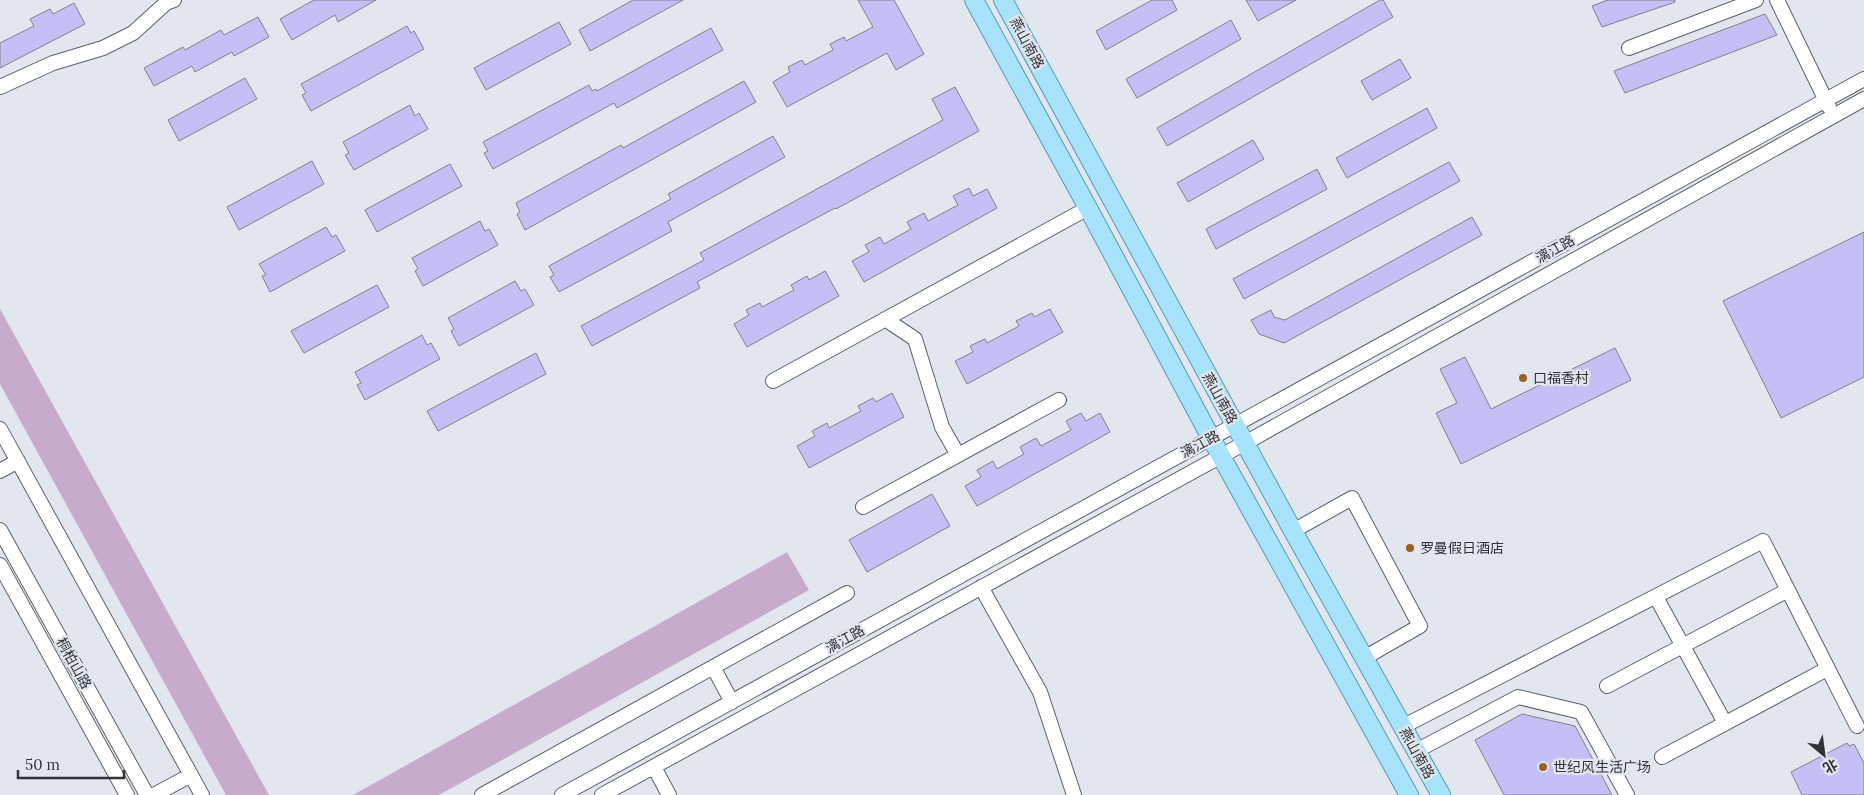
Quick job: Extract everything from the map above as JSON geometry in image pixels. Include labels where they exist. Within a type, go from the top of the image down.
[{"type":"main road","name":"燕山南路","points":[[974,0],[1211,438],[1409,795]]},
{"type":"main road","name":"燕山南路","points":[[1003,0],[1235,426],[1440,795]]},
{"type":"main road","points":[[1004,55],[1027,43]]},
{"type":"main road","points":[[1088,208],[1109,196]]},
{"type":"main road","points":[[1348,684],[1367,664]]},
{"type":"street","points":[[0,87],[53,62],[104,48],[133,34],[166,3],[174,0]]},
{"type":"street","points":[[1629,48],[1756,0]]},
{"type":"street","points":[[1777,0],[1834,116]]},
{"type":"street","name":"漓江路","points":[[562,795],[1864,79]]},
{"type":"street","name":"漓江路","points":[[602,795],[1222,456],[1864,99]]},
{"type":"street","points":[[773,381],[1088,208]]},
{"type":"street","points":[[885,319],[915,339],[942,428],[958,455]]},
{"type":"street","points":[[863,507],[1059,400]]},
{"type":"street","points":[[0,429],[202,795]]},
{"type":"street","points":[[0,471],[18,461]]},
{"type":"street","points":[[1293,531],[1352,498],[1420,626],[1367,664]]},
{"type":"street","name":"桐柏山路","points":[[0,530],[147,795]]},
{"type":"street","points":[[1402,727],[1763,541],[1857,726]]},
{"type":"street","name":"桐柏山路","points":[[0,565],[127,795]]},
{"type":"street","points":[[981,587],[1040,692],[1074,795]]},
{"type":"street","points":[[1607,686],[1788,590]]},
{"type":"street","points":[[482,795],[847,593]]},
{"type":"street","points":[[1656,597],[1725,723]]},
{"type":"street","points":[[713,668],[732,702]]},
{"type":"street","points":[[1662,757],[1827,669]]},
{"type":"street","points":[[1416,751],[1518,697],[1581,712],[1627,795]]},
{"type":"street","points":[[654,767],[669,795]]},
{"type":"street","points":[[154,795],[191,775]]},
{"type":"shaded area","points":[[0,309],[269,795],[226,795],[0,384]]},
{"type":"shaded area","points":[[787,552],[809,590],[439,795],[353,795]]},
{"type":"building","points":[[314,0],[376,0],[338,22],[335,15],[292,40],[280,19]]},
{"type":"building","points":[[633,0],[683,0],[590,51],[579,30]]},
{"type":"building","points":[[858,0],[894,0],[924,54],[896,70],[887,53],[787,107],[773,82],[790,72],[788,67],[802,60],[805,65],[833,50],[830,44],[844,37],[846,41],[873,27]]},
{"type":"building","points":[[1152,0],[1172,0],[1177,10],[1106,50],[1096,31]]},
{"type":"building","points":[[1246,0],[1296,0],[1258,21]]},
{"type":"building","points":[[1383,0],[1393,17],[1167,146],[1157,128]]},
{"type":"building","points":[[1608,0],[1675,0],[1675,2],[1602,27],[1592,6]]},
{"type":"building","points":[[74,3],[85,24],[0,68],[0,43],[34,26],[30,19],[50,9],[53,14]]},
{"type":"building","points":[[1765,14],[1777,35],[1625,93],[1614,71]]},
{"type":"building","points":[[258,17],[269,37],[234,56],[232,52],[195,72],[192,66],[154,86],[144,68],[183,47],[185,50],[221,30],[224,35]]},
{"type":"building","points":[[1231,20],[1241,39],[1137,98],[1126,79]]},
{"type":"building","points":[[559,22],[571,44],[486,90],[474,68]]},
{"type":"building","points":[[407,26],[411,33],[414,31],[424,49],[311,111],[302,95],[306,93],[301,84]]},
{"type":"building","points":[[711,28],[723,50],[617,108],[614,103],[493,169],[484,153],[488,151],[483,142],[589,85],[592,91],[596,89],[597,91]]},
{"type":"building","points":[[1400,59],[1411,78],[1372,100],[1361,81]]},
{"type":"building","points":[[245,78],[257,99],[179,141],[168,120]]},
{"type":"building","points":[[744,81],[756,102],[525,230],[517,214],[520,212],[516,203],[621,145],[623,148]]},
{"type":"building","points":[[955,87],[979,131],[697,282],[700,288],[592,346],[581,326],[704,260],[700,253],[943,120],[932,99]]},
{"type":"building","points":[[410,105],[415,116],[419,113],[428,129],[354,170],[345,155],[349,153],[343,142]]},
{"type":"building","points":[[1427,108],[1437,128],[1347,178],[1336,158]]},
{"type":"building","points":[[773,136],[785,157],[668,222],[672,231],[559,292],[550,277],[554,275],[549,266],[671,199],[668,194]]},
{"type":"building","points":[[1253,140],[1264,159],[1188,202],[1177,183]]},
{"type":"building","points":[[312,161],[324,184],[239,230],[227,207]]},
{"type":"building","points":[[1449,162],[1460,181],[1244,299],[1233,279]]},
{"type":"building","points":[[450,164],[462,186],[377,232],[365,210]]},
{"type":"building","points":[[1317,169],[1327,189],[1216,249],[1206,229]]},
{"type":"building","points":[[969,188],[973,196],[987,189],[997,208],[864,282],[852,261],[869,252],[865,245],[880,237],[884,244],[911,229],[907,222],[924,213],[928,221],[958,205],[953,196]]},
{"type":"building","points":[[1472,217],[1482,235],[1284,343],[1259,334],[1251,320],[1271,310],[1274,317],[1285,320]]},
{"type":"building","points":[[480,221],[485,231],[489,229],[498,245],[423,286],[415,271],[418,269],[412,258]]},
{"type":"building","points":[[326,227],[332,237],[336,235],[345,251],[270,292],[262,276],[266,275],[259,264]]},
{"type":"building","points":[[1864,232],[1864,377],[1781,418],[1723,301]]},
{"type":"building","points":[[825,271],[839,296],[747,347],[734,324],[749,315],[746,310],[760,303],[762,307],[794,290],[791,285],[807,276],[809,280]]},
{"type":"building","points":[[515,281],[521,291],[525,289],[534,305],[459,346],[451,331],[454,329],[448,318]]},
{"type":"building","points":[[377,285],[389,307],[304,353],[291,331]]},
{"type":"building","points":[[1050,309],[1063,332],[967,384],[955,361],[973,352],[970,346],[985,339],[987,343],[1019,326],[1016,321],[1032,313],[1034,317]]},
{"type":"building","points":[[422,335],[427,345],[431,343],[440,359],[365,400],[357,385],[361,383],[355,372]]},
{"type":"building","points":[[1615,348],[1631,380],[1461,464],[1436,413],[1457,403],[1440,369],[1465,357],[1491,409]]},
{"type":"building","points":[[536,353],[546,374],[438,431],[427,411]]},
{"type":"building","points":[[892,393],[904,417],[809,468],[797,446],[815,436],[812,431],[827,423],[829,428],[861,411],[858,406],[873,398],[876,402]]},
{"type":"building","points":[[1081,413],[1086,421],[1100,413],[1110,432],[977,506],[965,486],[981,477],[977,470],[993,461],[997,469],[1024,454],[1020,447],[1036,438],[1041,446],[1071,430],[1066,421]]},
{"type":"building","points":[[932,494],[950,526],[867,572],[849,540]]},
{"type":"building","name":"世纪风生活广场","points":[[1522,714],[1575,726],[1612,795],[1504,795],[1475,740]]},
{"type":"building","points":[[1847,743],[1849,746],[1854,744],[1864,763],[1864,795],[1802,795],[1791,772]]},
{"type":"place","name":"口福香村","points":[[1523,378]]},
{"type":"place","name":"罗曼假日酒店","points":[[1410,548]]},
{"type":"place","name":"世纪风生活广场","points":[[1543,767]]}]
